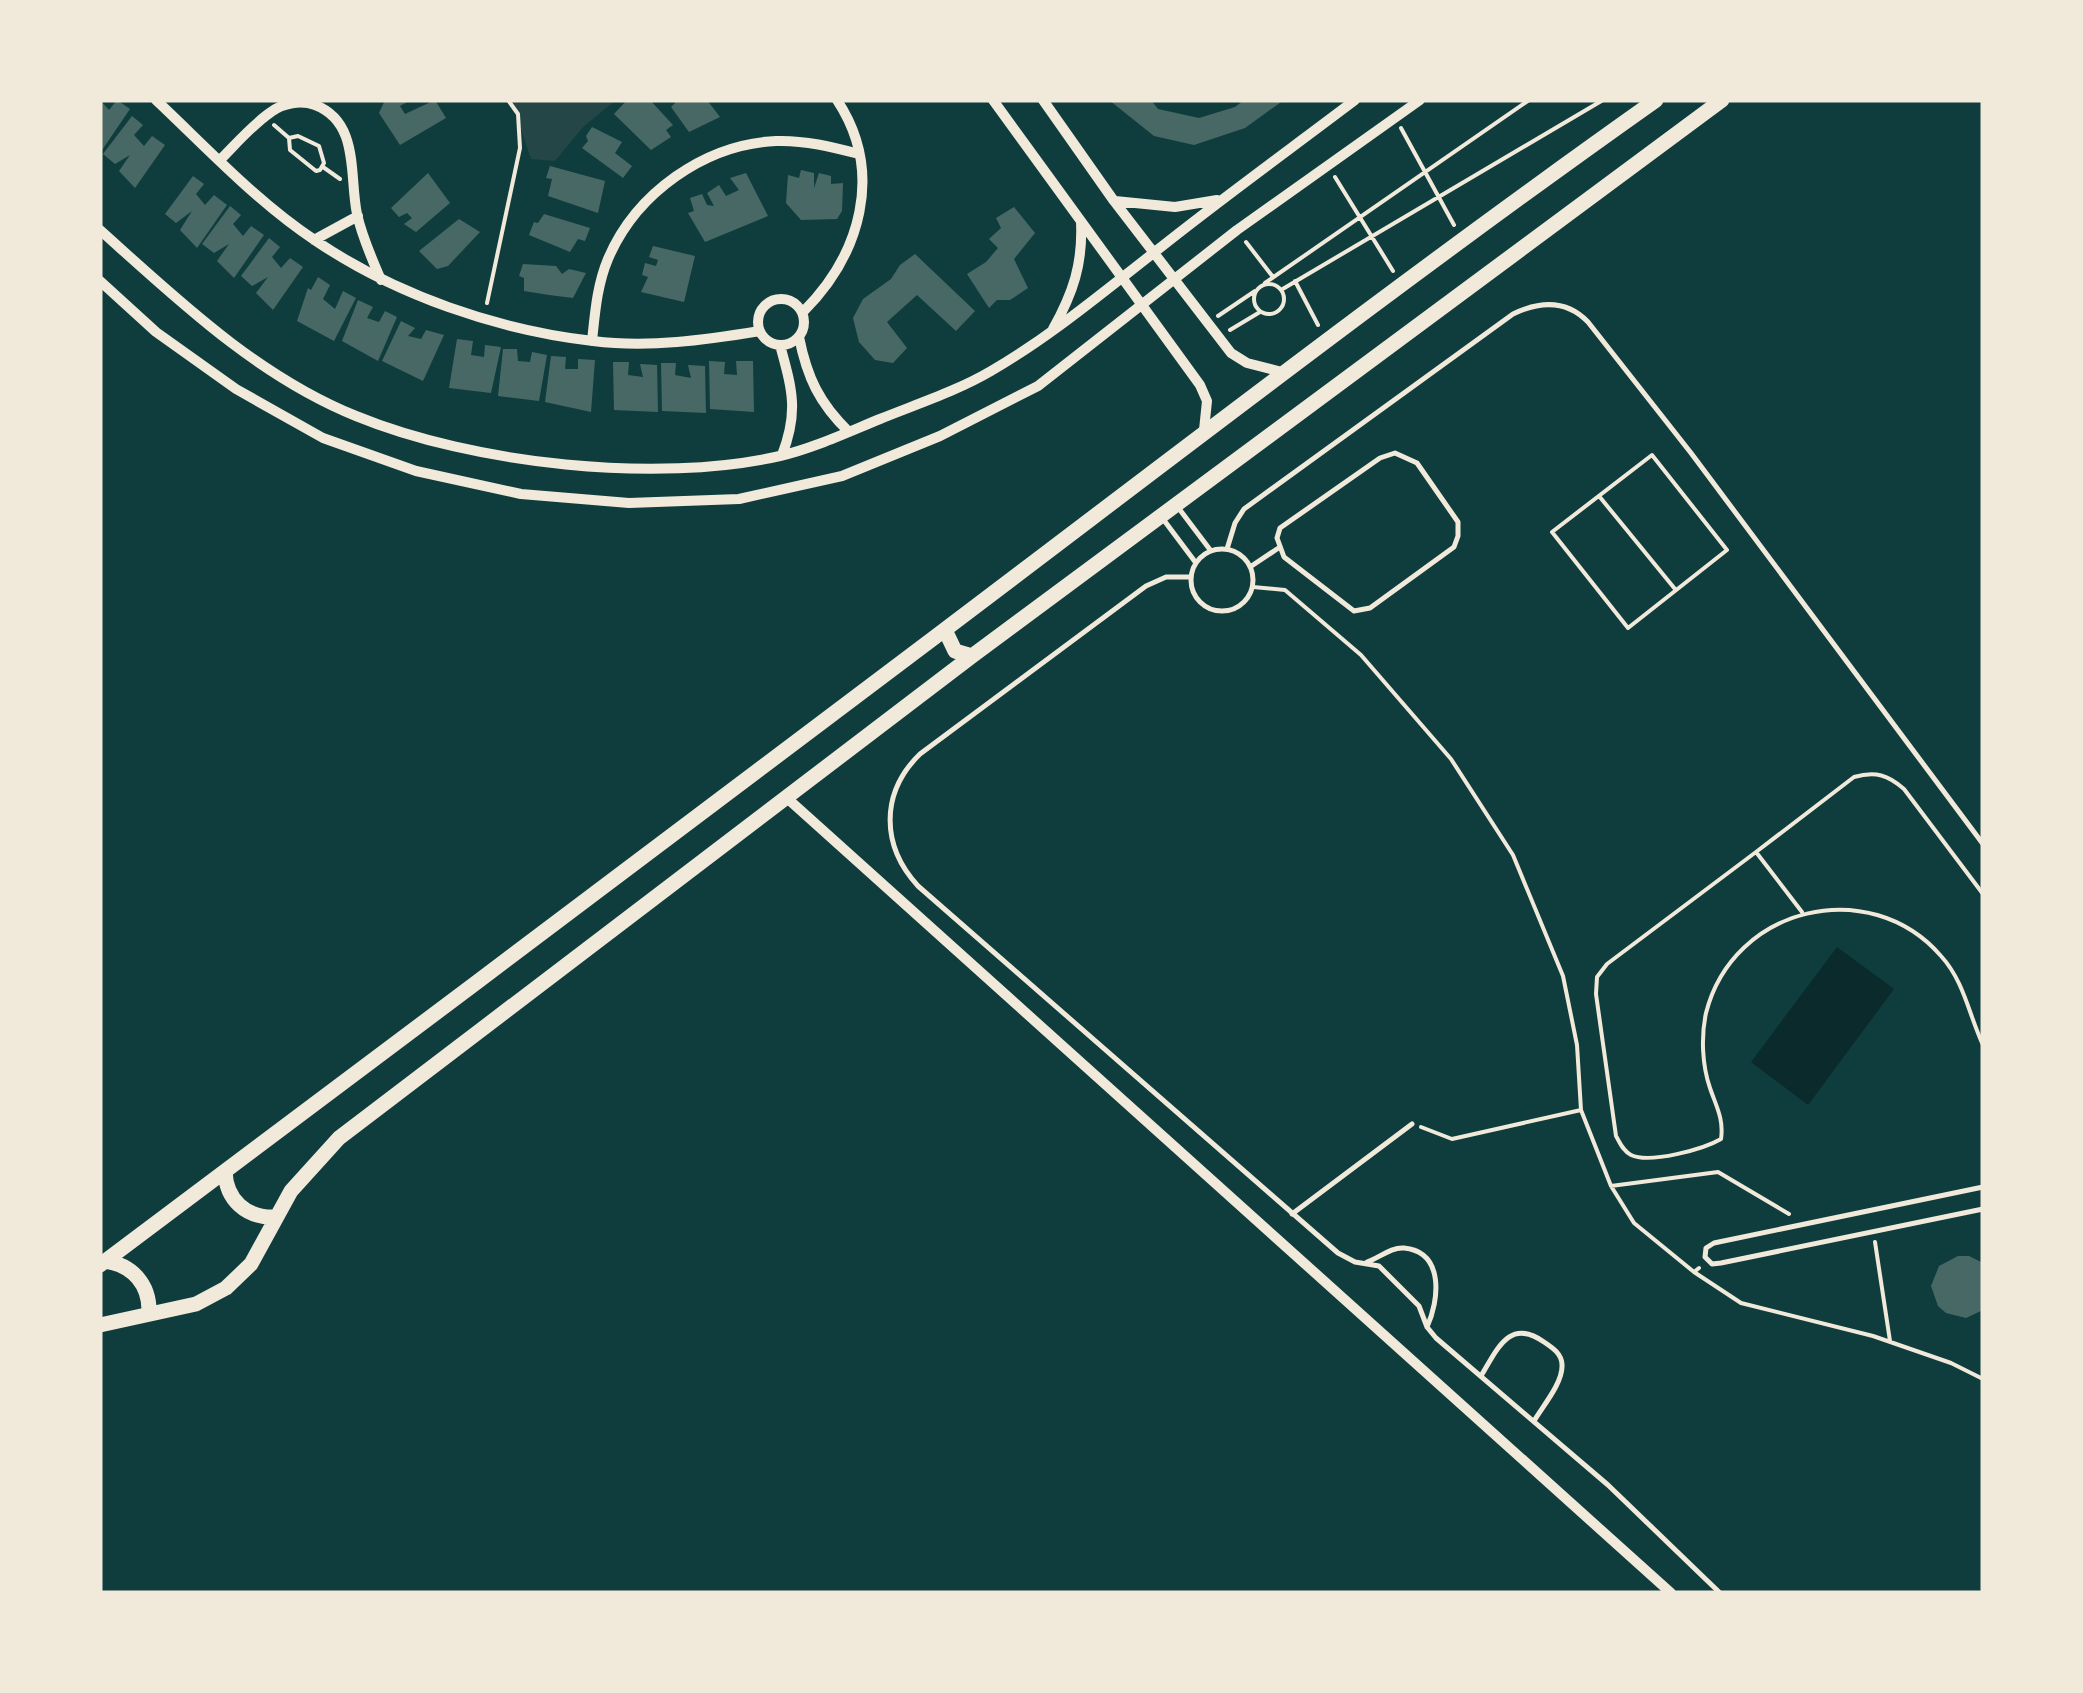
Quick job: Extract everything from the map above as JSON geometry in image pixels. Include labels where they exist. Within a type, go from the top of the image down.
[{"type":"main road","points":[[102,1263],[945,630],[1204,430],[1656,100]]},
{"type":"main road","points":[[100,1325],[196,1304],[226,1288],[251,1264],[275,1217],[305,1172],[339,1138],[972,656],[1722,100]]},
{"type":"main road","points":[[945,630],[956,651],[972,656]]},
{"type":"main road","points":[[225,1171],[228,1190],[239,1206],[256,1216],[275,1217]]},
{"type":"main road","points":[[102,1263],[124,1266],[138,1278],[148,1294],[148,1314]]},
{"type":"street","points":[[156,100],[314,240],[381,280],[484,318],[592,341],[669,342],[760,331]]},
{"type":"street","points":[[802,312],[827,288],[845,259],[858,226],[862,192],[859,154],[847,116],[837,100]]},
{"type":"street","points":[[993,100],[1200,386],[1207,401],[1204,430]]},
{"type":"street","points":[[1043,100],[1231,353],[1247,364],[1282,372]]},
{"type":"street","points":[[100,230],[205,325],[277,374],[354,416],[437,442],[524,458],[611,468],[698,468],[782,455],[849,432],[986,374],[1049,336],[1356,100]]},
{"type":"street","points":[[100,281],[156,332],[236,389],[322,438],[416,470],[521,494],[629,503],[738,499],[842,476],[940,436],[1038,386],[1237,230],[1420,100]]},
{"type":"street","points":[[220,160],[272,110],[291,103],[310,103],[328,112],[342,126],[350,144],[358,216],[381,280]]},
{"type":"street","points":[[592,341],[596,298],[608,258],[630,221],[658,189],[693,165],[732,148],[775,141],[804,142],[859,154]]},
{"type":"street","points":[[1114,200],[1175,207],[1228,196]]},
{"type":"street","points":[[314,240],[358,216]]},
{"type":"street","points":[[1049,336],[1077,280],[1082,252],[1081,221]]},
{"type":"street","points":[[799,337],[772,343],[760,331],[759,313],[772,300],[790,300],[802,312],[799,337],[806,372],[830,414],[849,432]]},
{"type":"street","points":[[780,344],[795,404],[792,429],[782,455]]},
{"type":"street","points":[[788,799],[1671,1593]]},
{"type":"lane","points":[[1227,549],[1244,509],[1513,314],[1536,306],[1567,307],[1588,322],[1691,452],[1983,844]]},
{"type":"lane","points":[[1395,452],[1416,463],[1459,529],[1454,547],[1362,612],[1350,609],[1284,558],[1278,549],[1280,528],[1380,458],[1395,452]]},
{"type":"lane","points":[[1177,506],[1211,551]]},
{"type":"lane","points":[[1162,517],[1196,563]]},
{"type":"lane","points":[[1227,549],[1245,558],[1253,587],[1242,604],[1222,611],[1196,597],[1191,577],[1196,563],[1211,551],[1227,549]]},
{"type":"lane","points":[[1250,567],[1278,549]]},
{"type":"lane","points":[[1191,577],[1166,577],[1146,586],[908,765],[892,795],[889,828],[898,860],[918,886],[1338,1253],[1379,1266],[1419,1306],[1436,1338],[1608,1485],[1720,1593]]},
{"type":"lane","points":[[1292,1214],[1412,1124]]},
{"type":"lane","points":[[1983,1188],[1714,1243],[1706,1248],[1706,1257],[1720,1263],[1983,1210]]},
{"type":"lane","points":[[1363,1263],[1404,1248],[1419,1253],[1431,1264],[1437,1279],[1427,1326]]},
{"type":"lane","points":[[1481,1376],[1502,1342],[1516,1333],[1532,1334],[1554,1349],[1562,1362],[1561,1374],[1534,1422]]},
{"type":"path","points":[[484,318],[520,148],[518,114],[508,100]]},
{"type":"path","points":[[1208,322],[1529,100]]},
{"type":"path","points":[[1281,290],[1603,100]]},
{"type":"path","points":[[265,117],[289,138],[293,155],[316,171],[323,167],[322,152],[314,141],[298,136],[289,138]]},
{"type":"path","points":[[1396,118],[1462,238]]},
{"type":"path","points":[[1329,167],[1401,283]]},
{"type":"path","points":[[1237,230],[1273,278]]},
{"type":"path","points":[[1295,280],[1325,340]]},
{"type":"path","points":[[1219,336],[1260,312],[1274,314],[1283,306],[1284,294],[1277,284],[1265,283]]},
{"type":"path","points":[[1255,291],[1254,302],[1260,312]]},
{"type":"path","points":[[1652,455],[1727,550],[1676,590],[1628,628],[1552,532],[1652,455]]},
{"type":"path","points":[[1599,496],[1676,590]]},
{"type":"path","points":[[1253,587],[1285,590],[1361,655],[1451,759],[1513,855],[1563,976],[1577,1045],[1581,1110],[1610,1186],[1634,1224],[1741,1303],[1890,1342],[1951,1363],[1983,1379]]},
{"type":"path","points":[[1983,894],[1904,789],[1888,776],[1868,773],[1854,777],[1606,964],[1597,977],[1596,994],[1616,1136],[1630,1155],[1646,1158],[1706,1148],[1720,1139],[1723,1126],[1703,1057],[1706,1012],[1728,965],[1758,932],[1802,913],[1843,910],[1881,916],[1919,936],[1941,955],[1958,980],[1983,1045]]},
{"type":"path","points":[[1756,852],[1802,913]]},
{"type":"path","points":[[1412,1124],[1452,1139],[1581,1110]]},
{"type":"path","points":[[1610,1186],[1718,1172],[1806,1224]]},
{"type":"path","points":[[1874,1232],[1890,1342]]},
{"type":"path","points":[[1694,1272],[1709,1261]]},
{"type":"shaded area","points":[[511,100],[616,100],[583,127],[555,161],[531,159]]},
{"type":"shaded area","points":[[1837,947],[1894,989],[1808,1105],[1751,1062]]},
{"type":"building","points":[[100,100],[109,110],[117,100],[130,109],[100,153]]},
{"type":"building","points":[[385,100],[411,100],[400,106],[405,114],[435,100],[446,118],[400,145],[379,113]]},
{"type":"building","points":[[627,100],[650,100],[673,125],[666,130],[671,137],[651,150],[614,114]]},
{"type":"building","points":[[673,100],[707,100],[720,117],[689,132],[671,107]]},
{"type":"building","points":[[1109,100],[1151,100],[1158,109],[1199,118],[1235,107],[1244,100],[1284,100],[1245,128],[1194,145],[1154,136]]},
{"type":"building","points":[[132,116],[143,125],[134,135],[144,146],[152,136],[165,145],[135,188],[119,171],[130,155],[115,164],[103,154]]},
{"type":"building","points":[[592,127],[622,142],[615,153],[632,166],[623,178],[582,148]]},
{"type":"building","points":[[550,166],[605,181],[598,213],[548,196],[552,179],[546,178]]},
{"type":"building","points":[[801,170],[814,173],[814,188],[819,173],[831,176],[831,184],[843,183],[842,211],[837,219],[801,220],[786,203],[788,175],[799,178]]},
{"type":"building","points":[[428,173],[450,203],[416,232],[404,224],[412,218],[407,213],[399,217],[391,208]]},
{"type":"building","points":[[746,173],[768,216],[705,242],[688,213],[694,211],[690,198],[702,194],[707,205],[714,206],[707,193],[719,185],[726,196],[739,190],[730,178]]},
{"type":"building","points":[[193,176],[204,184],[196,194],[205,205],[214,195],[227,205],[197,248],[180,230],[192,211],[176,223],[165,214]]},
{"type":"building","points":[[230,206],[241,215],[233,224],[243,236],[251,226],[264,235],[234,278],[217,261],[229,244],[214,253],[202,244]]},
{"type":"building","points":[[1014,207],[1035,233],[1014,259],[1028,288],[1010,300],[997,300],[989,308],[967,274],[986,262],[998,248],[989,239],[1001,228],[996,218]]},
{"type":"building","points":[[544,214],[590,228],[585,241],[578,239],[570,252],[529,235],[534,222],[538,223]]},
{"type":"building","points":[[459,219],[480,232],[448,266],[437,269],[419,251]]},
{"type":"building","points":[[269,238],[280,247],[272,257],[281,268],[290,258],[303,267],[273,310],[256,293],[268,277],[252,286],[241,276]]},
{"type":"building","points":[[653,246],[695,256],[684,302],[641,292],[648,277],[642,275],[645,263],[656,266],[658,260],[649,257]]},
{"type":"building","points":[[915,254],[975,311],[956,331],[917,295],[887,322],[907,348],[893,363],[875,360],[859,342],[853,318],[863,299],[891,279],[900,265]]},
{"type":"building","points":[[523,264],[556,266],[562,274],[569,269],[586,273],[573,298],[549,295],[524,291],[524,278],[519,276]]},
{"type":"building","points":[[318,277],[330,285],[323,299],[335,309],[343,291],[356,298],[334,341],[297,321],[308,288],[311,290]]},
{"type":"building","points":[[358,300],[373,307],[367,318],[379,322],[385,311],[397,317],[378,361],[342,341]]},
{"type":"building","points":[[401,321],[415,328],[408,336],[421,339],[426,330],[444,335],[423,381],[382,361]]},
{"type":"building","points":[[457,339],[473,341],[471,355],[484,357],[485,345],[501,347],[491,393],[449,388]]},
{"type":"building","points":[[503,349],[517,349],[518,361],[530,362],[532,352],[547,355],[539,401],[498,396]]},
{"type":"building","points":[[551,356],[566,357],[565,369],[578,369],[578,359],[595,360],[591,412],[545,402]]},
{"type":"building","points":[[709,361],[725,362],[724,374],[737,375],[736,361],[753,361],[754,412],[710,409]]},
{"type":"building","points":[[613,362],[629,362],[628,375],[643,377],[640,364],[657,365],[658,412],[614,410]]},
{"type":"building","points":[[661,363],[676,363],[675,375],[691,378],[688,365],[705,366],[706,413],[662,411]]},
{"type":"building","points":[[1958,1256],[1983,1263],[1983,1310],[1966,1318],[1946,1313],[1938,1306],[1931,1286],[1939,1266]]}]
